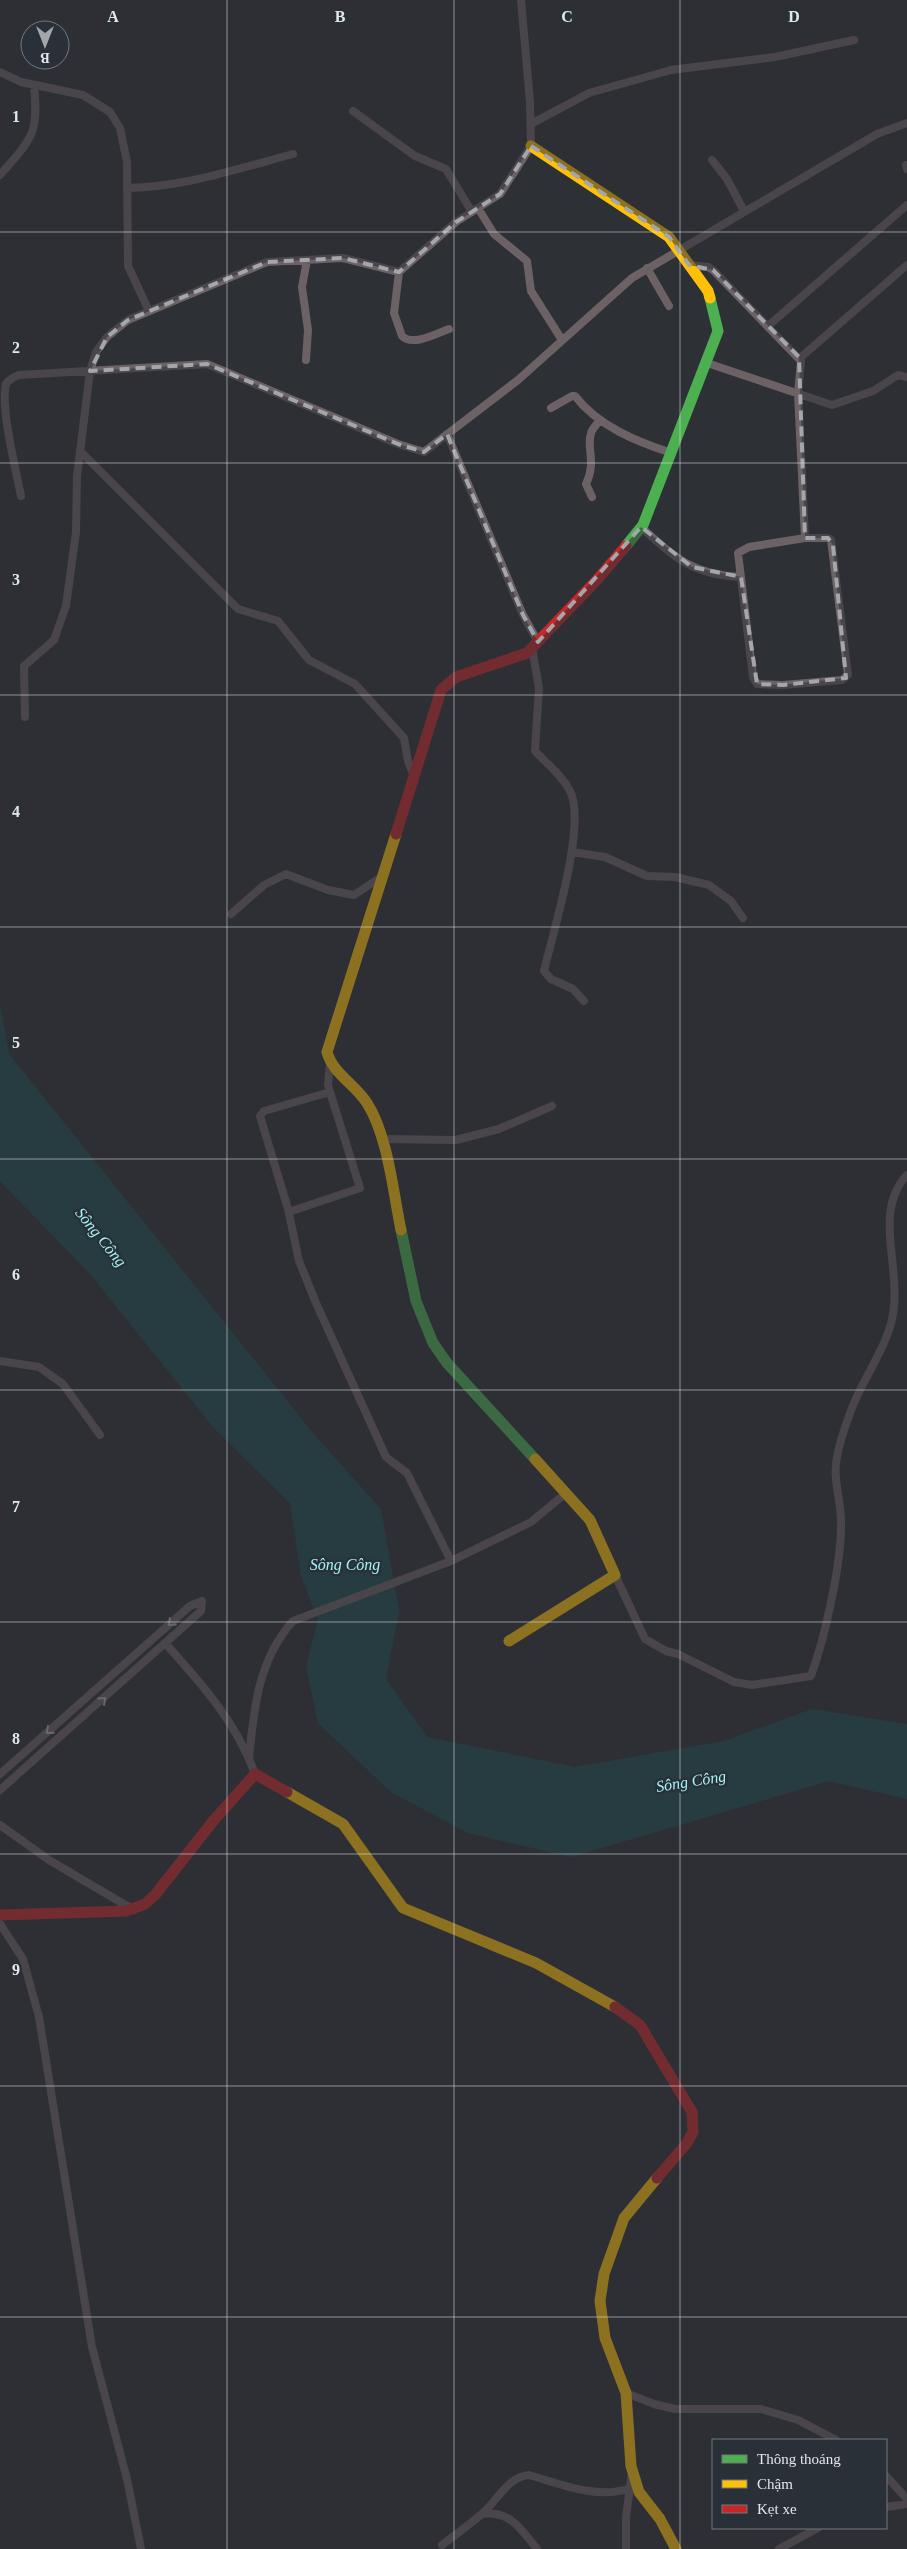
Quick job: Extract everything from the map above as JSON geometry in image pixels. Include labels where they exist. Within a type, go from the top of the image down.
[{"type":"street","points":[[449,329],[426,338],[410,340],[402,336],[394,313],[399,272],[456,222],[500,194],[531,146],[531,124],[521,0]]},
{"type":"street","points":[[531,124],[589,94],[671,70],[774,58],[854,40]]},
{"type":"street","points":[[0,72],[34,85],[83,95],[110,112],[120,128],[125,145],[128,266],[148,311]]},
{"type":"street","points":[[0,175],[27,144],[36,125],[34,85]]},
{"type":"street","points":[[353,112],[415,156],[446,169],[494,234],[527,261],[531,291],[562,340]]},
{"type":"street","points":[[21,496],[6,424],[4,394],[8,381],[19,375],[207,364],[398,444],[424,452],[518,380],[618,289],[647,268],[877,134],[907,123]]},
{"type":"street","points":[[289,1212],[360,1188],[328,1085],[330,1064],[327,1052],[441,690],[456,677],[527,653],[596,581],[641,527],[672,453],[718,331],[708,291],[669,237],[531,146]]},
{"type":"street","points":[[127,188],[160,186],[203,179],[293,154]]},
{"type":"street","points":[[712,160],[727,179],[744,211]]},
{"type":"street","points":[[768,326],[907,205]]},
{"type":"street","points":[[25,717],[24,666],[54,640],[66,606],[76,532],[80,451],[90,371],[96,352],[107,338],[128,320],[267,262],[343,258],[399,272]]},
{"type":"street","points":[[306,360],[308,330],[302,287],[307,260]]},
{"type":"street","points":[[690,265],[708,267],[713,270],[800,358]]},
{"type":"street","points":[[805,538],[798,393],[800,358],[907,265]]},
{"type":"street","points":[[647,268],[669,306]]},
{"type":"street","points":[[707,363],[832,405],[874,390],[898,375],[907,376]]},
{"type":"street","points":[[551,408],[575,396],[586,409],[622,433],[672,453]]},
{"type":"street","points":[[592,497],[586,484],[591,475],[593,459],[591,433],[600,420]]},
{"type":"street","points":[[447,434],[535,645],[539,688],[535,751],[558,774],[570,791],[576,807],[576,828],[572,852],[544,971],[551,979],[573,989],[584,1001]]},
{"type":"street","points":[[80,451],[238,609],[278,621],[309,660],[355,684],[404,738],[408,761],[414,776]]},
{"type":"street","points":[[641,527],[678,560],[692,567],[741,577]]},
{"type":"street","points":[[805,538],[828,538],[833,545],[848,675],[846,678],[783,685],[757,684],[753,677],[741,577],[738,553],[741,550],[805,538]]},
{"type":"street","points":[[572,852],[605,857],[647,876],[674,876],[708,885],[731,901],[743,918]]},
{"type":"street","points":[[231,914],[264,885],[286,874],[328,890],[354,896],[383,875]]},
{"type":"street","points":[[330,1064],[367,1103],[382,1139],[416,1301],[433,1343],[447,1363],[590,1520],[598,1532],[615,1575],[645,1640],[734,1682],[752,1685],[811,1676],[826,1621],[842,1524],[835,1484],[837,1457],[861,1388],[884,1346],[894,1307],[893,1253],[888,1219],[897,1189],[907,1175]]},
{"type":"street","points":[[330,1092],[261,1113],[289,1212],[299,1261],[386,1457],[407,1474],[451,1562]]},
{"type":"street","points":[[382,1139],[456,1140],[508,1126],[552,1106]]},
{"type":"street","points":[[0,1361],[39,1367],[63,1384],[100,1435]]},
{"type":"street","points":[[249,1758],[258,1686],[266,1662],[281,1636],[293,1621],[451,1562],[532,1522],[566,1493]]},
{"type":"street","points":[[509,1641],[615,1575]]},
{"type":"street","points":[[0,1774],[190,1606],[202,1601],[201,1611],[0,1790]]},
{"type":"street","points":[[165,1643],[200,1682],[236,1734],[255,1774],[343,1824],[403,1908],[416,1916],[536,1963],[629,2015],[650,2037],[692,2112],[693,2132],[687,2143],[624,2218],[604,2274],[600,2301],[605,2338],[626,2393],[629,2449],[639,2492],[660,2519],[676,2549]]},
{"type":"street","points":[[141,2549],[125,2470],[92,2347],[39,2017],[23,1959],[2,1918],[24,1915],[134,1910],[155,1895],[214,1820],[255,1774]]},
{"type":"street","points":[[0,1825],[48,1860],[134,1910]]},
{"type":"street","points":[[626,2393],[654,2404],[675,2409],[761,2409],[798,2420],[834,2439]]},
{"type":"street","points":[[626,2549],[628,2489],[633,2471]]},
{"type":"street","points":[[442,2545],[482,2514],[519,2476],[529,2475],[592,2492],[616,2492],[628,2489]]},
{"type":"street","points":[[887,2477],[907,2500]]},
{"type":"street","points":[[887,2507],[907,2504]]},
{"type":"street","points":[[482,2514],[493,2512],[502,2514],[516,2522],[537,2549]]},
{"type":"street","points":[[779,2549],[816,2529]]},
{"type":"highlighted area","points":[[531,146],[669,237],[689,265],[713,270],[799,357],[805,538],[828,538],[833,545],[846,678],[783,685],[757,684],[741,577],[692,567],[641,527],[538,642],[523,615],[447,434],[424,452],[398,444],[207,364],[90,371],[107,337],[128,320],[267,262],[343,258],[399,272],[456,222],[500,194]]},
{"type":"water","name":"Sông Công","points":[[0,1003],[9,1054],[317,1438],[381,1509],[399,1610],[386,1679],[427,1737],[575,1767],[724,1741],[812,1709],[907,1724],[907,1799],[829,1781],[571,1857],[468,1833],[391,1792],[318,1723],[306,1666],[318,1619],[301,1576],[290,1503],[212,1426],[91,1275],[0,1181]]},
{"type":"traffic: fast","points":[[626,546],[643,525],[718,331],[710,298]]},
{"type":"traffic: fast","points":[[401,1230],[416,1301],[433,1343],[447,1363],[535,1459]]},
{"type":"traffic: slow","points":[[531,146],[669,237],[708,291],[710,298]]},
{"type":"traffic: slow","points":[[396,834],[327,1052],[334,1067],[362,1096],[374,1116],[385,1148],[401,1230]]},
{"type":"traffic: slow","points":[[509,1641],[615,1575],[590,1520],[535,1459]]},
{"type":"traffic: slow","points":[[287,1792],[343,1824],[403,1908],[536,1963],[615,2007]]},
{"type":"traffic: slow","points":[[657,2178],[624,2218],[604,2274],[600,2301],[605,2338],[626,2393],[631,2466],[639,2492],[660,2519],[676,2549]]},
{"type":"traffic: jam","points":[[396,834],[441,690],[456,677],[527,653],[596,581],[626,546]]},
{"type":"traffic: jam","points":[[0,1915],[126,1911],[145,1904],[155,1895],[214,1820],[255,1774],[287,1792]]},
{"type":"traffic: jam","points":[[615,2007],[640,2025],[692,2112],[693,2132],[687,2143],[657,2178]]}]
